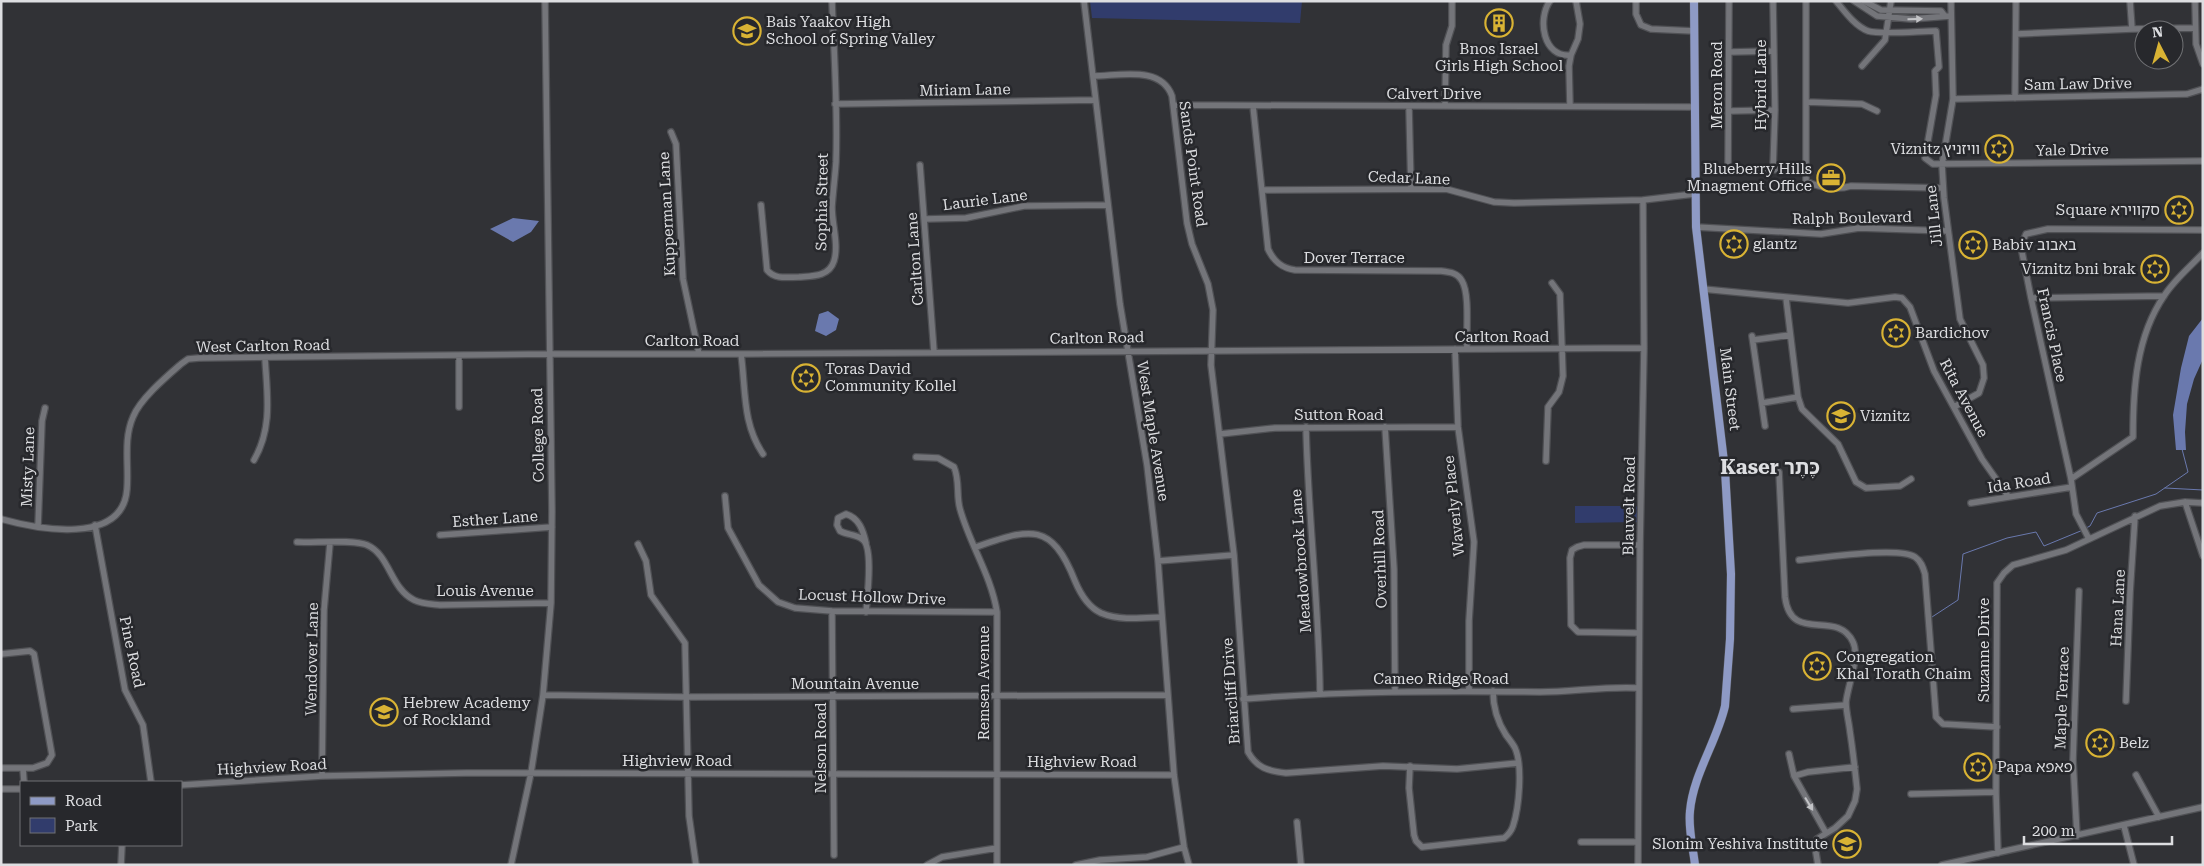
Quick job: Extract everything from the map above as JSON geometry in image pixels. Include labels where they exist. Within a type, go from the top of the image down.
[{"type":"main road","name":"Main Street","points":[[1694,1],[1694,194],[1696,227],[1725,470],[1731,600],[1725,706],[1722,720],[1691,800],[1690,828],[1695,865]]},
{"type":"street","name":"College Road","points":[[511,865],[531,773],[543,695],[551,603],[552,527],[545,1]]},
{"type":"street","name":"Sophia Street","points":[[760,204],[767,270],[771,275],[779,277],[813,276],[822,274],[830,269],[834,261],[835,252],[832,210],[836,163],[832,1]]},
{"type":"street","name":"West Maple Avenue","points":[[1084,1],[1108,205],[1128,351],[1147,465],[1158,561],[1174,775],[1184,847],[1189,865]]},
{"type":"street","points":[[1445,106],[1446,45],[1452,26],[1452,1]]},
{"type":"street","points":[[1550,1],[1543,14],[1545,36],[1553,49],[1560,54],[1571,55]]},
{"type":"street","points":[[1570,106],[1571,55],[1575,49],[1579,32],[1579,9],[1576,1]]},
{"type":"street","points":[[1636,1],[1636,14],[1641,24],[1651,29],[1694,30]]},
{"type":"street","name":"Meron Road","points":[[1728,169],[1730,1]]},
{"type":"street","name":"Hybrid Lane","points":[[1773,1],[1775,110],[1773,169]]},
{"type":"street","points":[[1806,1],[1806,181],[1813,185],[1842,189],[1851,186],[1943,188]]},
{"type":"street","points":[[1836,1],[1854,22],[1868,31],[1886,33],[1936,30],[1939,67]]},
{"type":"street","points":[[1854,1],[1877,16],[1941,11],[1947,16]]},
{"type":"street","points":[[1864,1],[1889,15]]},
{"type":"street","points":[[1862,66],[1885,40],[1891,1]]},
{"type":"street","name":"Jill Lane","points":[[1951,1],[1947,16],[1953,99],[1942,165],[1943,188],[1960,320],[1983,365],[1984,378],[1979,393],[1954,407]]},
{"type":"street","points":[[2015,98],[2016,1]]},
{"type":"street","points":[[2130,1],[2132,29]]},
{"type":"street","points":[[2195,1],[2197,51],[2203,64]]},
{"type":"street","points":[[2016,34],[2195,28]]},
{"type":"street","points":[[1730,52],[1774,51]]},
{"type":"street","points":[[1942,165],[1932,164],[1925,158],[1936,94],[1935,71],[1939,67],[1952,66]]},
{"type":"street","name":"Sands Point Road","points":[[1093,76],[1144,75],[1157,78],[1168,88],[1174,106],[1187,223],[1197,257],[1208,284],[1213,310],[1211,350]]},
{"type":"street","name":"Sam Law Drive","points":[[1953,99],[2187,94],[2203,89]]},
{"type":"street","name":"Miriam Lane","points":[[835,104],[1096,100]]},
{"type":"street","points":[[1807,102],[1862,104],[1877,111]]},
{"type":"street","name":"Calvert Drive","points":[[1174,106],[1694,107]]},
{"type":"street","name":"Dover Terrace","points":[[1253,106],[1268,249],[1275,262],[1286,269],[1296,270],[1442,271],[1456,274],[1465,290],[1467,349]]},
{"type":"street","points":[[1409,107],[1411,189]]},
{"type":"street","points":[[1730,111],[1775,110]]},
{"type":"street","name":"Kupperman Lane","points":[[670,132],[676,144],[683,279],[699,354]]},
{"type":"street","name":"Yale Drive","points":[[1942,165],[2203,161]]},
{"type":"street","name":"Carlton Lane","points":[[920,165],[934,352]]},
{"type":"street","points":[[1710,169],[1791,170]]},
{"type":"street","name":"Cedar Lane","points":[[1262,190],[1446,189],[1494,202],[1514,203],[1643,200]]},
{"type":"street","points":[[1643,200],[1694,194]]},
{"type":"street","name":"Blauvelt Road","points":[[1638,865],[1638,688],[1644,348],[1643,200]]},
{"type":"street","name":"Laurie Lane","points":[[925,219],[966,218],[1024,206],[1108,205]]},
{"type":"street","name":"Ralph Boulevard","points":[[1696,227],[1821,234],[1859,228],[1948,230]]},
{"type":"street","name":"Francis Place","points":[[2090,539],[2076,514],[2071,479],[2022,252],[2023,241],[2026,234],[2035,230],[2203,230]]},
{"type":"street","points":[[2071,479],[2133,437],[2133,400],[2138,361],[2148,330],[2164,296],[2203,253]]},
{"type":"street","points":[[1546,462],[1548,407],[1562,385],[1560,294],[1552,283]]},
{"type":"street","name":"Rita Avenue","points":[[1703,289],[1848,303],[1895,297],[1902,298],[1910,307],[1934,371],[1982,459],[2008,496]]},
{"type":"street","points":[[2031,298],[2164,296]]},
{"type":"street","points":[[1786,298],[1798,397],[1802,409],[1838,444],[1856,482],[1866,488],[1900,486],[1911,479]]},
{"type":"street","points":[[1765,426],[1753,338],[1790,335]]},
{"type":"street","name":"Carlton Road","points":[[550,354],[1562,350],[1644,348]]},
{"type":"street","name":"Waverly Place","points":[[1455,349],[1458,427],[1474,542],[1469,621],[1469,691]]},
{"type":"street","name":"Briarcliff Drive","points":[[1211,350],[1211,366],[1234,555],[1248,752],[1254,762],[1271,772],[1286,773],[1410,766],[1457,769],[1518,763]]},
{"type":"street","name":"West Carlton Road","points":[[1,519],[38,527],[66,530],[108,521],[122,510],[128,489],[126,454],[128,430],[133,416],[167,377],[188,359],[550,354]]},
{"type":"street","points":[[741,354],[746,412],[750,430],[763,454]]},
{"type":"street","points":[[458,406],[459,356]]},
{"type":"street","points":[[254,460],[264,440],[267,427],[265,358]]},
{"type":"street","points":[[1762,403],[1798,397]]},
{"type":"street","name":"Misty Lane","points":[[38,527],[42,421],[45,408]]},
{"type":"street","name":"Overhill Road","points":[[1385,427],[1394,569],[1395,691]]},
{"type":"street","name":"Sutton Road","points":[[1220,434],[1275,428],[1458,427]]},
{"type":"street","name":"Meadowbrook Lane","points":[[1306,428],[1310,538],[1320,638],[1320,693]]},
{"type":"street","name":"Remsen Avenue","points":[[916,457],[938,458],[954,467],[958,479],[960,507],[993,591],[996,612],[997,865]]},
{"type":"street","points":[[1725,470],[1770,467],[1780,472],[1786,605],[1789,613],[1799,622],[1805,624],[1837,627],[1852,640],[1855,653],[1846,705],[1857,789],[1852,810],[1844,822],[1817,839],[1815,843],[1818,865]]},
{"type":"street","name":"Ida Road","points":[[1971,503],[2072,487]]},
{"type":"street","name":"Locust Hollow Drive","points":[[725,496],[728,528],[759,585],[778,602],[795,608],[866,612],[996,612]]},
{"type":"street","points":[[2185,502],[2203,556]]},
{"type":"street","name":"Suzanne Drive","points":[[1998,853],[1995,598],[1997,583],[2013,565],[2066,550],[2135,516],[2160,506],[2185,502],[2203,502]]},
{"type":"street","points":[[866,543],[861,538],[840,531],[837,524],[838,518],[846,514],[853,516],[862,529],[866,543],[868,554],[866,612]]},
{"type":"street","name":"Hana Lane","points":[[2126,700],[2135,516]]},
{"type":"street","name":"Pine Road","points":[[95,525],[125,690],[143,725],[150,781]]},
{"type":"street","name":"Esther Lane","points":[[440,535],[552,527]]},
{"type":"street","points":[[976,547],[1012,535],[1028,533],[1043,536],[1062,552],[1078,589],[1088,603],[1099,612],[1112,617],[1162,617]]},
{"type":"street","name":"Louis Avenue","points":[[297,542],[358,542],[380,555],[399,589],[414,600],[424,603],[440,605],[551,603]]},
{"type":"street","name":"Wendover Lane","points":[[322,776],[324,610],[330,543]]},
{"type":"street","points":[[638,544],[646,561],[651,594],[685,643],[689,816],[696,865]]},
{"type":"street","points":[[1639,633],[1578,632],[1571,625],[1570,608],[1572,550],[1584,545],[1640,545]]},
{"type":"street","points":[[1799,560],[1892,552],[1915,557],[1921,562],[1925,574],[1936,717],[1943,724],[1997,727]]},
{"type":"street","points":[[1158,561],[1234,555]]},
{"type":"street","name":"Maple Terrace","points":[[2077,836],[2073,760],[2079,591]]},
{"type":"street","name":"Nelson Road","points":[[832,610],[834,855]]},
{"type":"street","points":[[1,654],[30,651],[34,654],[52,755],[47,764],[23,769],[1,768]]},
{"type":"street","name":"Cameo Ridge Road","points":[[1244,699],[1320,693],[1395,691],[1569,692],[1613,686],[1638,688]]},
{"type":"street","points":[[1410,766],[1409,788],[1414,835],[1416,842],[1422,847],[1504,838],[1510,833],[1518,797],[1518,763],[1516,749],[1496,715],[1493,691]]},
{"type":"street","name":"Mountain Avenue","points":[[543,695],[686,697],[1167,695]]},
{"type":"street","points":[[1793,709],[1846,705]]},
{"type":"street","points":[[1789,754],[1794,776],[1826,833]]},
{"type":"street","points":[[1794,776],[1855,767]]},
{"type":"street","points":[[23,769],[24,781]]},
{"type":"street","name":"Highview Road","points":[[182,785],[322,776],[531,773],[1174,775]]},
{"type":"street","points":[[2136,775],[2159,817]]},
{"type":"street","points":[[1,789],[20,790]]},
{"type":"street","points":[[1911,794],[1996,792]]},
{"type":"street","points":[[1942,865],[2203,807]]},
{"type":"street","points":[[1297,822],[1300,865]]},
{"type":"street","points":[[2124,826],[2134,865]]},
{"type":"street","points":[[1581,842],[1638,842]]},
{"type":"street","points":[[121,865],[122,846]]},
{"type":"street","points":[[1076,865],[1100,860],[1147,858],[1184,847]]},
{"type":"street","points":[[927,865],[942,857],[997,848]]},
{"type":"green space","points":[[1090,1],[1302,1],[1300,23],[1092,18]]},
{"type":"green space","points":[[1575,506],[1642,506],[1640,522],[1575,523]]},
{"type":"shaded area","points":[[513,218],[539,221],[531,232],[513,242],[490,229]]},
{"type":"shaded area","points":[[828,311],[839,319],[836,330],[826,336],[815,331],[819,314]]},
{"type":"shaded area","points":[[2203,318],[2203,359],[2194,379],[2187,404],[2186,450],[2176,450],[2173,415],[2181,368],[2189,336]]},
{"type":"waterway","points":[[2086,528],[2090,526],[2097,513],[2156,494],[2188,472],[2182,449]]},
{"type":"waterway","points":[[2165,488],[2203,490]]},
{"type":"waterway","points":[[1932,617],[1958,600],[1963,554],[2007,538],[2036,532],[2044,546],[2083,530]]},
{"type":"place","name":"Bnos Israel Girls High School","points":[[1499,23]]},
{"type":"place","name":"Bais Yaakov High School of Spring Valley","points":[[747,31]]},
{"type":"place","name":"Viznitz וויזניץ","points":[[1999,149]]},
{"type":"place","name":"Blueberry Hills Mnagment Office","points":[[1831,178]]},
{"type":"place","name":"Square סקווירא","points":[[2179,210]]},
{"type":"place","name":"glantz","points":[[1734,244]]},
{"type":"place","name":"Babiv באבוב","points":[[1973,245]]},
{"type":"place","name":"Viznitz bni brak","points":[[2155,269]]},
{"type":"place","name":"Bardichov","points":[[1896,333]]},
{"type":"place","name":"Toras David Community Kollel","points":[[806,378]]},
{"type":"place","name":"Viznitz","points":[[1841,416]]},
{"type":"place","name":"Congregation Khal Torath Chaim","points":[[1817,666]]},
{"type":"place","name":"Hebrew Academy of Rockland","points":[[384,712]]},
{"type":"place","name":"Belz","points":[[2100,743]]},
{"type":"place","name":"Papa פאפא","points":[[1978,767]]},
{"type":"place","name":"Slonim Yeshiva Institute","points":[[1847,844]]},
{"type":"district","name":"Kaser כֶּתֶר","points":[[1770,467]]}]
